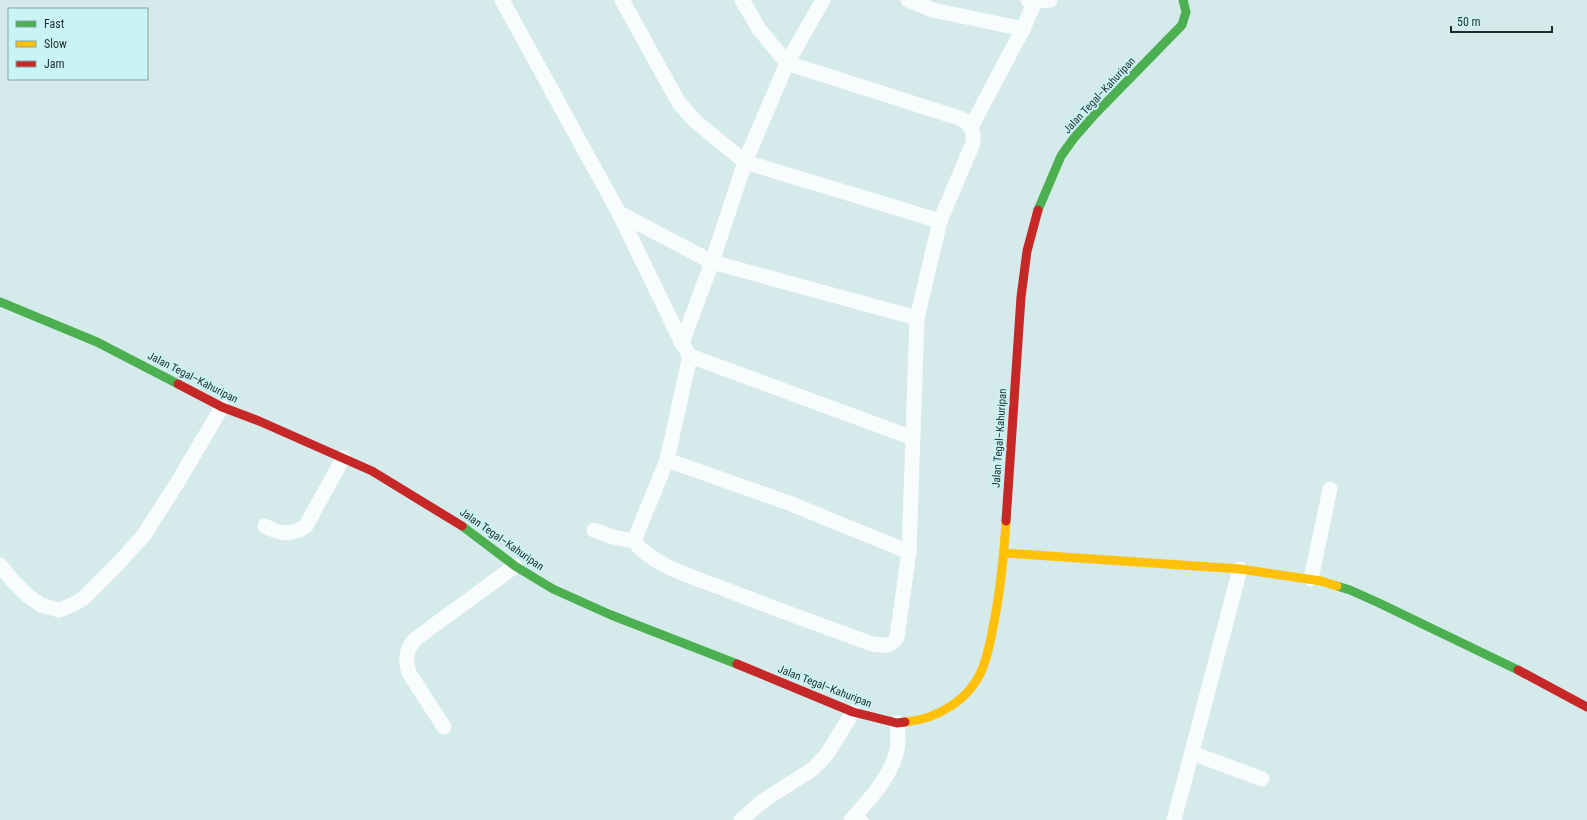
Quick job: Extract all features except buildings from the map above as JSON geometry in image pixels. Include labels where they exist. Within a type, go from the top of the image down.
[{"type":"street","points":[[502,0],[619,213],[686,350],[913,438]]},
{"type":"street","points":[[622,0],[679,103],[695,121],[745,162],[940,221]]},
{"type":"street","points":[[594,530],[613,537],[634,541],[645,553],[681,572],[778,610],[872,644],[886,646],[891,645],[897,637],[909,552],[917,318],[940,221],[973,143],[974,134],[972,127],[967,122],[959,118],[787,63],[759,29],[742,0]]},
{"type":"street","points":[[634,541],[667,460],[686,350],[712,262],[745,162],[787,63],[823,0]]},
{"type":"street","points":[[908,0],[933,10],[1023,29]]},
{"type":"street","points":[[972,127],[1023,29],[1031,1],[1050,0]]},
{"type":"street","name":"Jalan Tegal–Kahuripan","points":[[0,302],[97,342],[222,407],[259,421],[372,471],[462,526],[515,566],[553,589],[611,615],[675,639],[853,712],[897,723],[917,721],[948,709],[962,698],[974,684],[983,668],[990,643],[1000,589],[1004,553],[1021,297],[1027,251],[1038,209],[1061,156],[1074,138],[1095,114],[1182,25],[1187,15],[1186,5],[1183,0]]},
{"type":"street","points":[[619,213],[712,262],[917,318]]},
{"type":"street","points":[[0,565],[27,595],[42,605],[59,610],[84,598],[144,535],[180,480],[222,407]]},
{"type":"street","points":[[265,526],[278,533],[284,533],[299,531],[306,526],[343,458]]},
{"type":"street","points":[[667,460],[789,503],[909,552]]},
{"type":"street","points":[[1311,579],[1330,489]]},
{"type":"street","points":[[1004,553],[1240,569],[1311,579],[1350,590],[1379,603],[1537,680],[1587,707]]},
{"type":"street","points":[[444,727],[409,673],[406,655],[409,647],[414,640],[515,566]]},
{"type":"street","points":[[1174,820],[1240,569]]},
{"type":"street","points":[[741,820],[764,800],[813,769],[827,754],[853,712]]},
{"type":"street","points":[[857,818],[890,768],[896,754],[898,739],[897,723]]},
{"type":"street","points":[[1192,753],[1262,779]]},
{"type":"traffic: fast","points":[[1038,210],[1061,156],[1074,138],[1095,114],[1182,25],[1186,12],[1183,0]]},
{"type":"traffic: fast","points":[[0,302],[97,342],[178,384]]},
{"type":"traffic: fast","points":[[462,526],[515,566],[553,589],[611,615],[737,664]]},
{"type":"traffic: fast","points":[[1337,586],[1379,603],[1518,670]]},
{"type":"traffic: slow","points":[[905,722],[929,717],[941,712],[962,698],[978,678],[987,655],[994,623],[1001,581],[1006,521]]},
{"type":"traffic: slow","points":[[1004,553],[1240,569],[1321,581],[1337,586]]},
{"type":"traffic: jam","points":[[1006,521],[1021,297],[1027,251],[1038,210]]},
{"type":"traffic: jam","points":[[178,384],[222,407],[259,421],[372,471],[462,526]]},
{"type":"traffic: jam","points":[[737,664],[853,712],[897,723],[905,722]]},
{"type":"traffic: jam","points":[[1518,670],[1587,707]]}]
